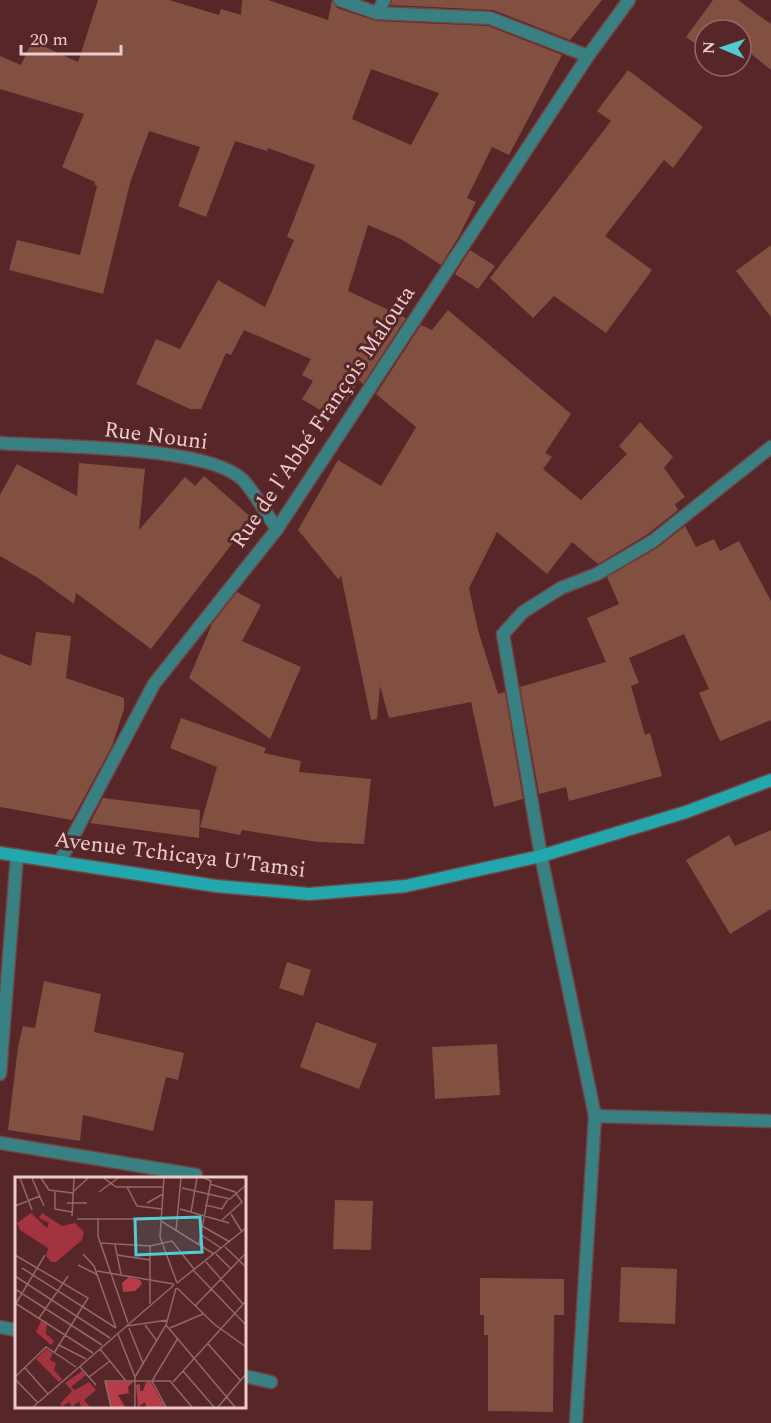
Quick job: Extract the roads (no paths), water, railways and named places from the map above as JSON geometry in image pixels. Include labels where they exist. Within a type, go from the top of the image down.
[{"type":"street","points":[[340,0],[376,13],[490,18],[588,56]]},
{"type":"street","points":[[376,13],[384,0]]},
{"type":"street","name":"Rue de l'Abbé François Malouta","points":[[60,861],[154,684],[277,529],[588,56],[628,0]]},
{"type":"street","name":"Rue Nouni","points":[[0,443],[171,454],[212,462],[242,479],[277,529]]},
{"type":"street","points":[[576,1423],[595,1116],[542,856],[503,634],[524,612],[561,588],[597,574],[653,541],[771,447]]},
{"type":"street","name":"Avenue Tchicaya U'Tamsi","points":[[0,853],[216,886],[309,894],[406,886],[542,856],[686,812],[771,780]]},
{"type":"street","points":[[0,1074],[16,855]]},
{"type":"street","points":[[595,1116],[771,1121]]},
{"type":"street","points":[[0,1143],[196,1175]]},
{"type":"street","points":[[0,1327],[15,1330]]},
{"type":"street","points":[[246,1376],[271,1382]]}]
